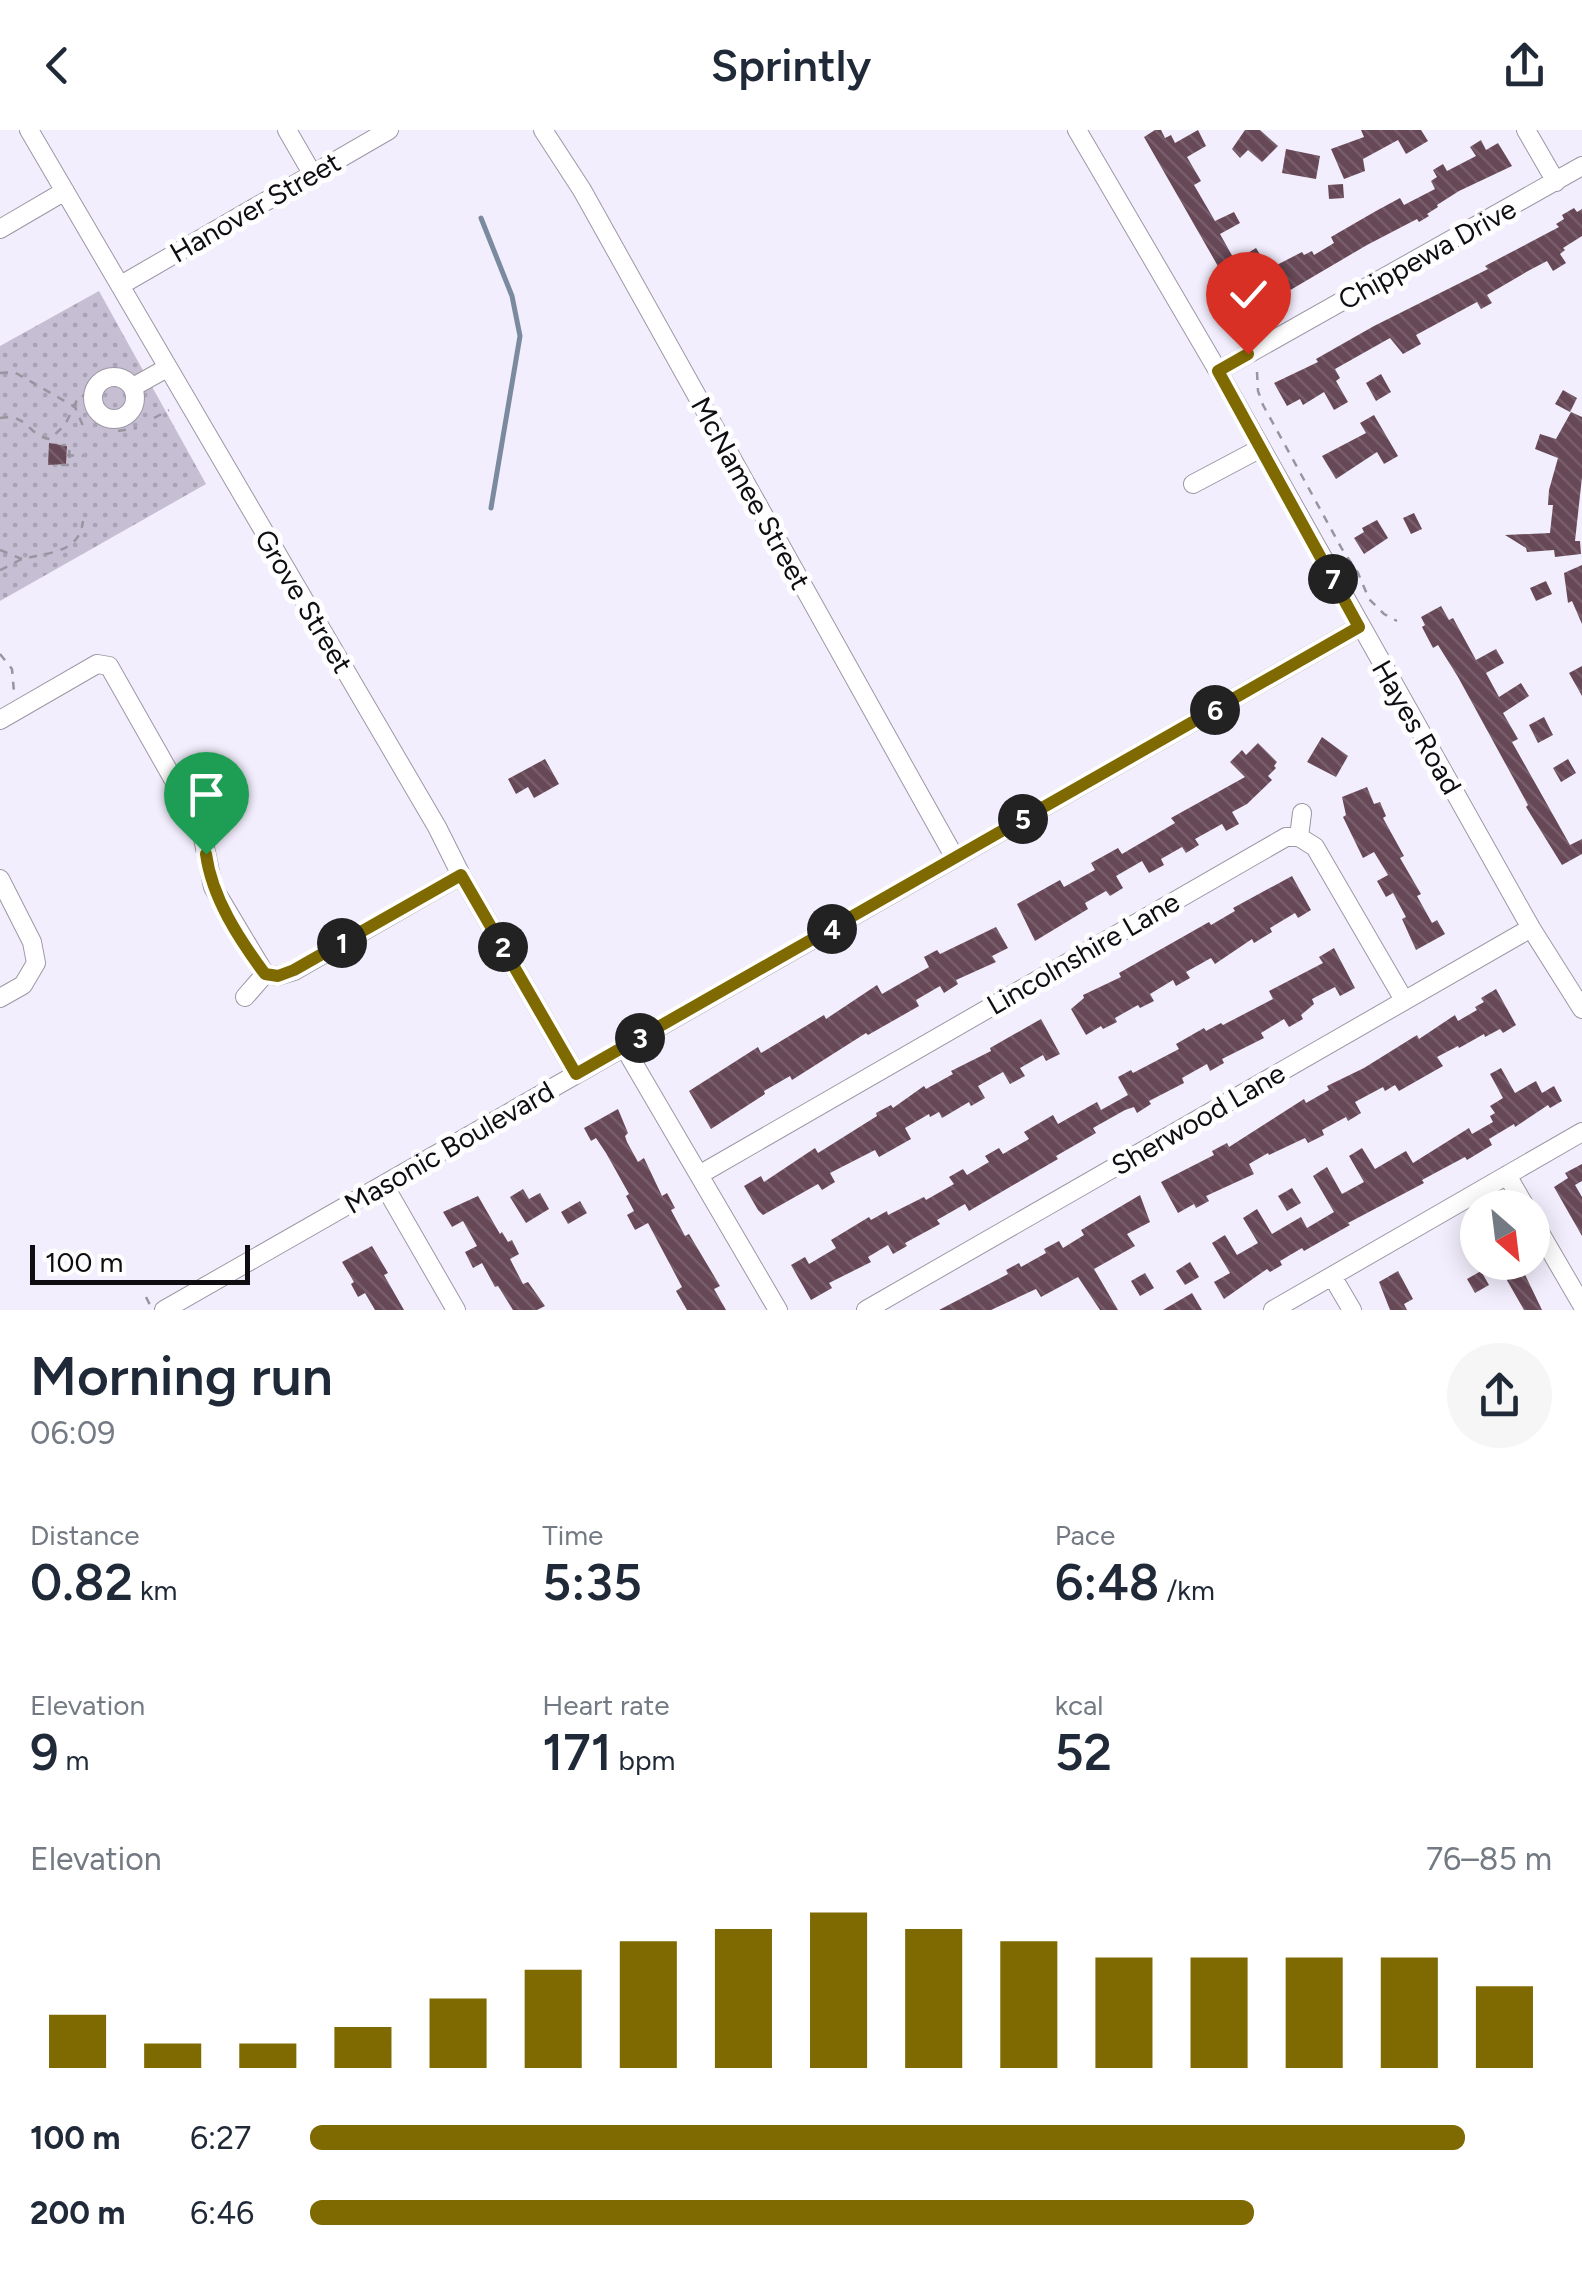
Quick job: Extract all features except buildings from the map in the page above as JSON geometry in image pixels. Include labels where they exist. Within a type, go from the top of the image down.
[{"type":"street","name":"Grove Street","points":[[29,130],[438,826],[461,875],[576,1074]]},
{"type":"street","points":[[288,130],[313,174]]},
{"type":"street","name":"Hanover Street","points":[[121,285],[389,130]]},
{"type":"street","name":"McNamee Street","points":[[544,130],[600,222],[955,858]]},
{"type":"street","name":"Hayes Road","points":[[1077,130],[1218,371],[1531,928],[1582,1009]]},
{"type":"street","points":[[1526,130],[1556,182]]},
{"type":"street","name":"Chippewa Drive","points":[[1218,371],[1582,166]]},
{"type":"street","points":[[0,229],[66,191]]},
{"type":"street","points":[[133,387],[167,368]]},
{"type":"street","points":[[1193,484],[1261,448]]},
{"type":"street","name":"Masonic Boulevard","points":[[158,1308],[384,1186],[1359,627]]},
{"type":"street","points":[[0,720],[98,664],[109,666],[197,823],[212,887],[265,974],[278,976],[294,970],[461,875]]},
{"type":"street","points":[[1302,813],[1299,837],[1315,847],[1404,1000]]},
{"type":"street","name":"Lincolnshire Lane","points":[[699,1175],[1273,842],[1299,837]]},
{"type":"street","points":[[0,879],[36,953],[35,970],[23,984],[0,998]]},
{"type":"street","name":"Sherwood Lane","points":[[866,1310],[1531,928]]},
{"type":"street","points":[[245,998],[265,974]]},
{"type":"street","points":[[624,1047],[778,1310]]},
{"type":"street","points":[[1272,1310],[1582,1132]]},
{"type":"street","points":[[1508,1175],[1516,1190]]},
{"type":"street","points":[[384,1186],[456,1310]]},
{"type":"street","points":[[1550,1249],[1582,1305]]},
{"type":"street","points":[[1332,1276],[1352,1310]]},
{"type":"path","points":[[0,373],[14,372],[76,407],[84,426]]},
{"type":"path","points":[[1257,372],[1263,405],[1358,572],[1366,594],[1377,609],[1397,621]]},
{"type":"path","points":[[0,418],[22,419],[39,437],[50,439],[65,425],[79,396],[87,396]]},
{"type":"path","points":[[154,418],[169,410]]},
{"type":"path","points":[[118,431],[138,428]]},
{"type":"path","points":[[61,465],[70,465],[69,445],[62,445]]},
{"type":"path","points":[[68,456],[83,456]]},
{"type":"path","points":[[0,570],[22,559],[47,556],[70,546],[83,520]]},
{"type":"path","points":[[0,550],[22,559]]},
{"type":"path","points":[[0,654],[12,669],[14,692],[22,707]]},
{"type":"path","points":[[146,1297],[158,1308]]},
{"type":"shaded area","points":[[99,291],[206,484],[0,601],[0,346]]},
{"type":"waterway","points":[[481,218],[512,296],[520,336],[491,508]]},
{"type":"route","points":[[206,854],[212,887],[222,906],[265,974],[278,976],[461,875],[576,1074],[1359,627],[1218,371],[1248,354]]}]
